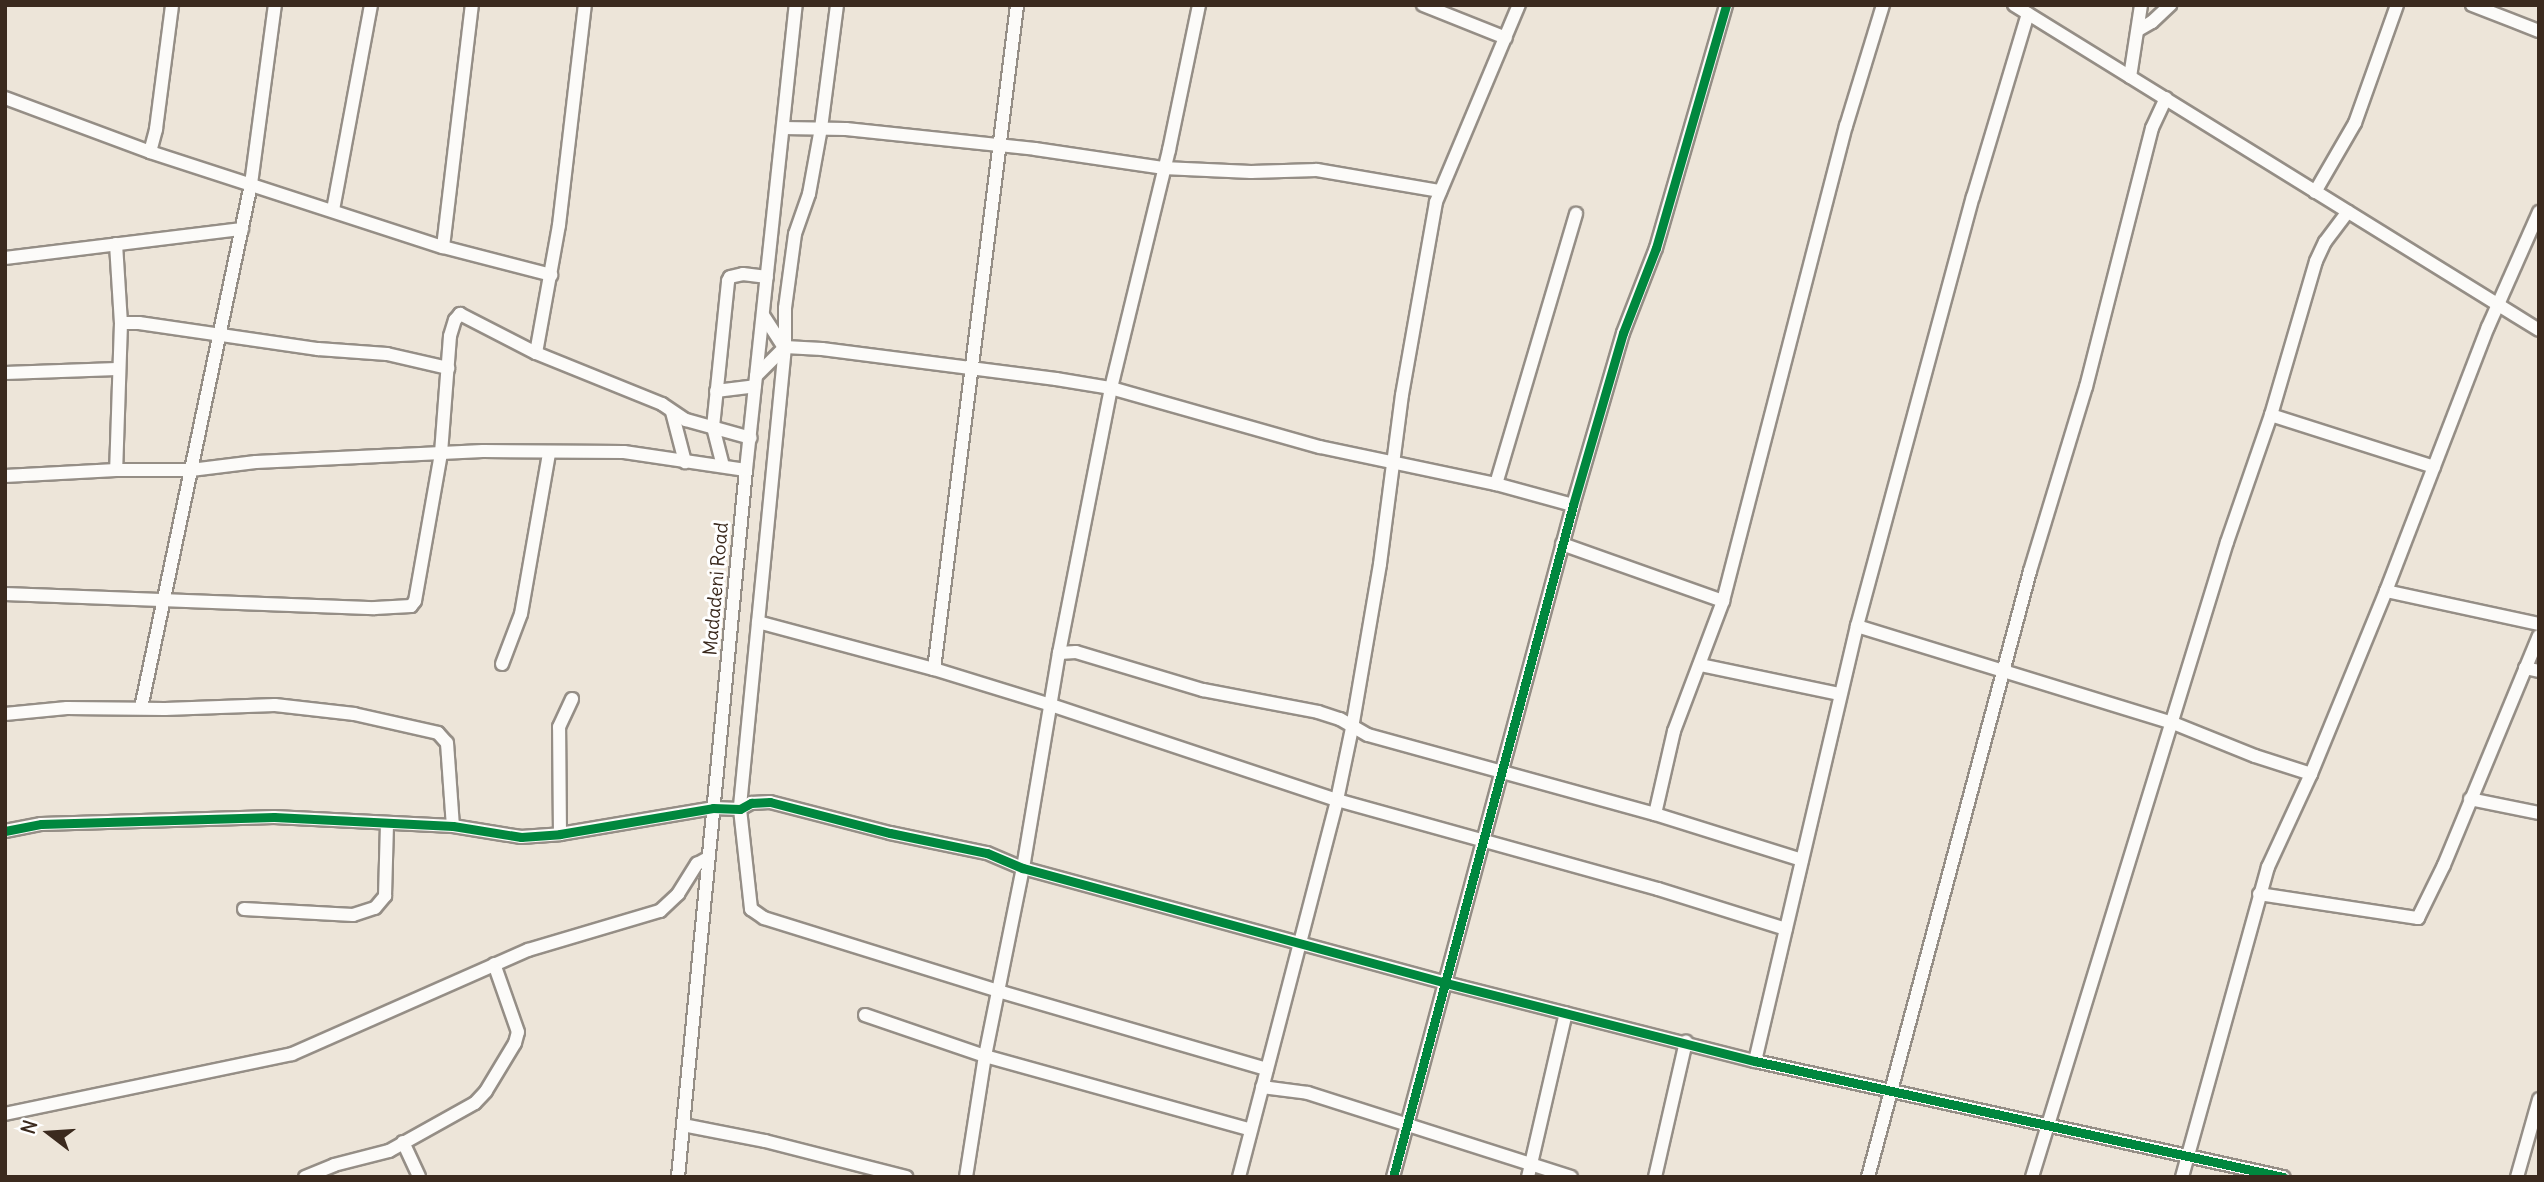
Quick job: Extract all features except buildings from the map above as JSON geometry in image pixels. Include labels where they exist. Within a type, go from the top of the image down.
[{"type":"street","points":[[150,152],[156,129],[172,5]]},
{"type":"street","points":[[141,708],[251,184],[275,5]]},
{"type":"street","points":[[333,210],[371,5]]},
{"type":"street","points":[[443,247],[472,5]]},
{"type":"street","points":[[536,353],[551,275],[585,5]]},
{"type":"street","name":"Madadeni Road","points":[[678,1177],[746,470],[796,5]]},
{"type":"street","points":[[837,5],[821,128],[809,194],[796,234],[785,308],[785,347],[740,809],[750,903],[758,916],[998,991],[1267,1069]]},
{"type":"street","points":[[934,670],[1017,5]]},
{"type":"street","points":[[966,1177],[985,1056],[1023,868],[1059,653],[1111,388],[1164,168],[1199,5]]},
{"type":"street","points":[[1423,5],[1506,38]]},
{"type":"street","points":[[1239,1177],[1337,800],[1352,728],[1394,463],[1402,395],[1440,191],[1474,119],[1519,5]]},
{"type":"street","points":[[1392,1177],[1447,983],[1573,505],[1623,333],[1656,248],[1726,5]]},
{"type":"street","points":[[1655,814],[1674,731],[1723,601],[1846,126],[1883,5]]},
{"type":"street","points":[[2014,5],[2539,330]]},
{"type":"street","points":[[2130,77],[2141,5]]},
{"type":"street","points":[[2138,30],[2152,22],[2170,5]]},
{"type":"street","points":[[2315,192],[2355,123],[2397,5]]},
{"type":"street","points":[[2472,5],[2539,32]]},
{"type":"street","points":[[1755,1061],[1857,626],[1973,197],[2028,14]]},
{"type":"street","points":[[5,98],[150,152],[443,247],[551,275]]},
{"type":"street","points":[[1868,1177],[2004,671],[2086,387],[2152,128],[2166,98]]},
{"type":"street","points":[[783,128],[821,128],[999,145],[1164,168],[1251,172],[1317,170],[1440,191]]},
{"type":"street","points":[[2032,1177],[2227,542],[2271,415],[2316,261],[2325,243],[2348,212]]},
{"type":"street","points":[[2182,1177],[2259,894],[2311,774],[2499,303],[2539,212]]},
{"type":"street","points":[[1496,484],[1576,214]]},
{"type":"street","points":[[5,258],[242,229]]},
{"type":"street","points":[[116,244],[121,323],[117,369],[116,470]]},
{"type":"street","points":[[723,466],[713,427],[728,281],[730,277],[743,274],[767,277]]},
{"type":"street","points":[[5,594],[375,608],[411,606],[415,601],[441,453],[450,336],[460,314],[536,353],[662,404],[686,420],[751,438]]},
{"type":"street","points":[[763,315],[785,347],[971,368],[1111,388],[1252,431],[1496,484],[1573,505]]},
{"type":"street","points":[[121,323],[139,323],[219,337],[318,349],[387,354],[448,368]]},
{"type":"street","points":[[716,391],[755,381],[785,347]]},
{"type":"street","points":[[5,373],[117,369]]},
{"type":"street","points":[[671,412],[685,462]]},
{"type":"street","points":[[2271,415],[2434,467]]},
{"type":"street","points":[[5,476],[116,470],[191,470],[256,462],[441,453],[624,452],[746,470]]},
{"type":"street","points":[[502,664],[521,614],[549,453]]},
{"type":"street","points":[[1562,544],[1723,601]]},
{"type":"street","points":[[2386,591],[2539,624]]},
{"type":"street","points":[[758,622],[1051,705],[1337,800],[1786,929]]},
{"type":"street","points":[[1857,626],[2173,723],[2255,756],[2311,774]]},
{"type":"street","points":[[2259,894],[2415,919],[2444,865],[2539,636]]},
{"type":"street","points":[[1059,653],[1076,652],[1203,690],[1318,712],[1340,719],[1352,728],[1655,814],[1802,860]]},
{"type":"street","points":[[1701,665],[1840,694]]},
{"type":"street","points":[[2525,668],[2539,671]]},
{"type":"street","points":[[560,834],[559,727],[572,699]]},
{"type":"street","points":[[5,714],[67,708],[275,705],[354,714],[438,733],[447,743],[453,826]]},
{"type":"street","points":[[2470,799],[2539,813]]},
{"type":"street","points":[[5,831],[41,824],[224,817],[453,826],[521,837],[560,834],[713,808],[740,809],[751,803],[770,802],[890,833],[986,853],[1023,868],[1447,983],[1755,1061],[2283,1177]]},
{"type":"street","points":[[244,909],[353,915],[375,908],[385,896],[387,823]]},
{"type":"street","points":[[5,1114],[292,1054],[494,964],[551,942],[660,911],[678,894],[697,864],[708,859]]},
{"type":"street","points":[[304,1177],[334,1165],[377,1156],[475,1103],[486,1091],[515,1043],[517,1029],[494,964]]},
{"type":"street","points":[[1530,1171],[1566,1013]]},
{"type":"street","points":[[865,1015],[985,1056],[1251,1130]]},
{"type":"street","points":[[1656,1177],[1686,1042]]},
{"type":"street","points":[[1262,1087],[1308,1093],[1530,1171],[1571,1177]]},
{"type":"street","points":[[2517,1177],[2539,1099]]},
{"type":"street","points":[[683,1125],[765,1141],[906,1177]]},
{"type":"street","points":[[403,1142],[419,1177]]},
{"type":"cycle path","points":[[1393,1177],[1573,505],[1623,333],[1656,248],[1726,5]]},
{"type":"cycle path","points":[[5,831],[41,824],[274,817],[453,826],[521,837],[560,834],[713,808],[740,809],[751,803],[770,802],[890,833],[987,853],[1023,868],[1446,983],[1755,1061],[2283,1177]]}]
